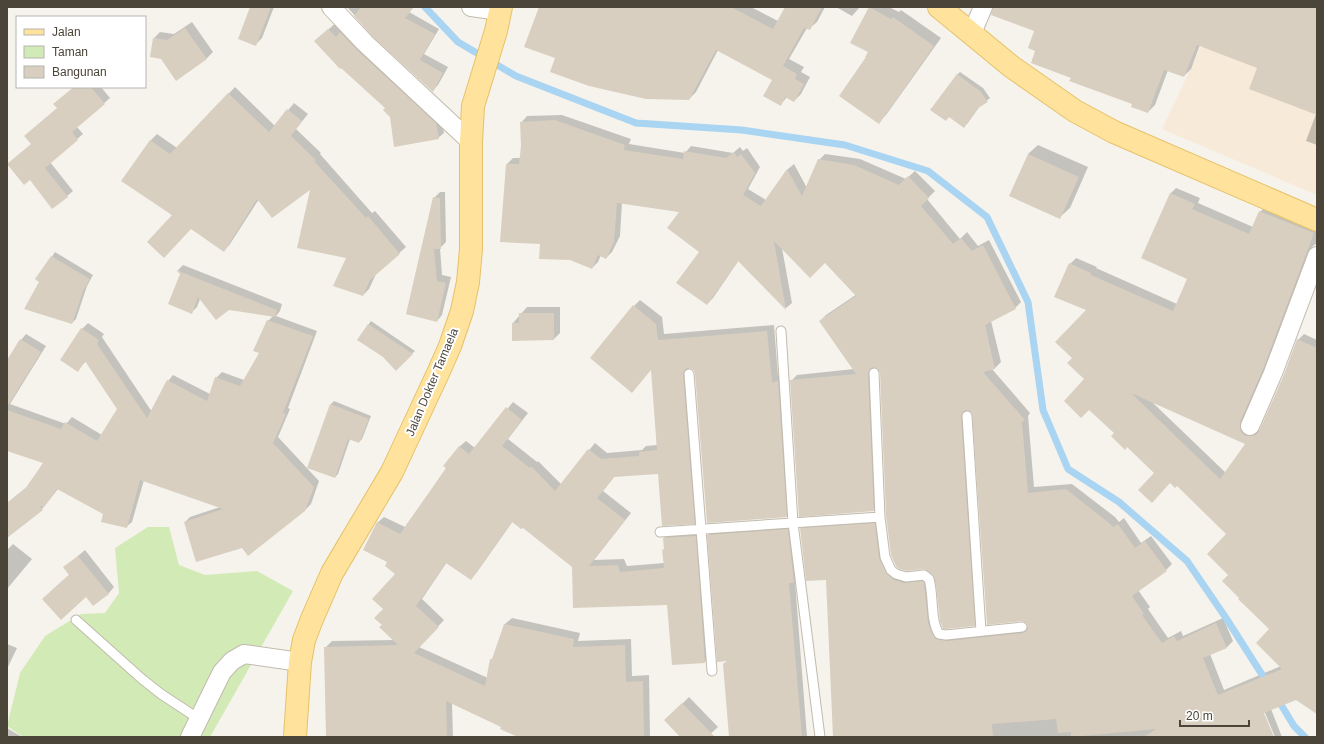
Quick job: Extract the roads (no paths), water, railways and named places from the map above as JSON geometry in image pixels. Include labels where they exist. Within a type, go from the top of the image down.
[{"type":"main road","points":[[939,7],[1012,67],[1075,111],[1114,132],[1317,220]]},
{"type":"main road","name":"Jalan Dokter Tamaela","points":[[295,737],[300,662],[304,640],[312,619],[332,573],[392,472],[450,346],[462,311],[468,282],[471,249],[470,142],[473,106],[499,16]]},
{"type":"street","points":[[331,7],[365,43],[470,142]]},
{"type":"street","points":[[471,7],[499,16]]},
{"type":"street","points":[[972,33],[983,7]]},
{"type":"street","points":[[1250,426],[1274,373],[1317,256]]},
{"type":"street","points":[[190,737],[219,678],[232,661],[244,654],[300,662]]},
{"type":"lane","points":[[781,330],[793,523],[820,737]]},
{"type":"lane","points":[[874,373],[880,517],[885,557],[891,570],[896,574],[906,576],[924,575],[929,578],[935,628],[940,634],[946,635],[1022,627]]},
{"type":"lane","points":[[689,374],[712,671]]},
{"type":"lane","points":[[967,416],[981,631]]},
{"type":"lane","points":[[660,532],[880,517]]},
{"type":"lane","points":[[76,620],[142,679],[161,694],[199,719]]},
{"type":"waterway","points":[[425,7],[458,42],[516,76],[636,123],[742,130],[845,145],[928,171],[987,217],[1028,302],[1043,410],[1068,469],[1119,502],[1187,561],[1226,618],[1268,684]]},
{"type":"waterway","points":[[1277,698],[1294,726],[1305,737]]}]
